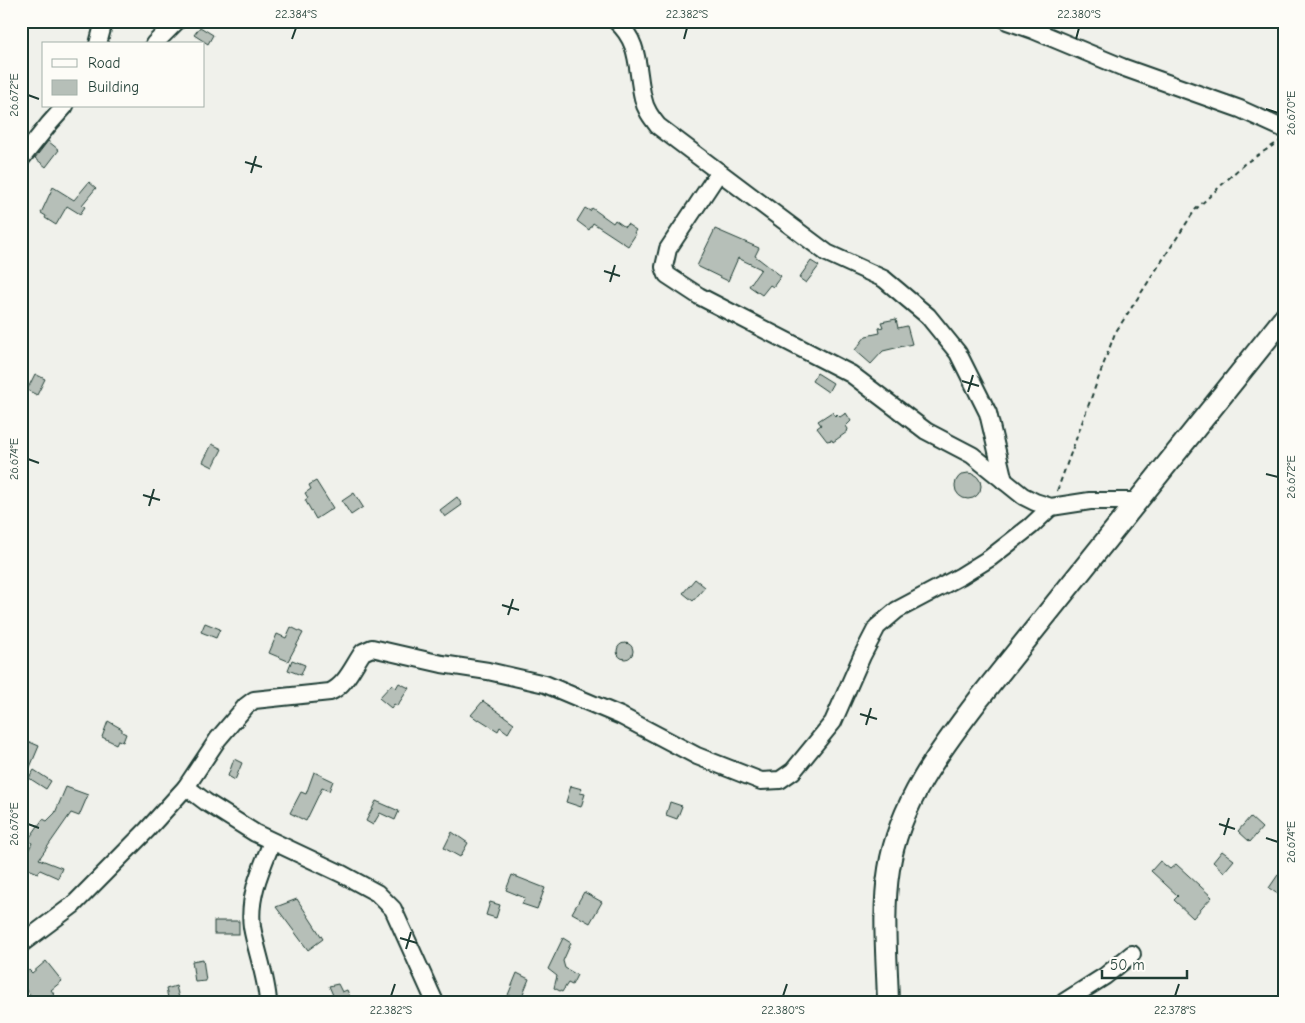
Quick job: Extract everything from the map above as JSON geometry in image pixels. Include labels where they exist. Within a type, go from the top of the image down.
[{"type":"main road","points":[[888,1002],[885,943],[889,868],[898,833],[914,794],[943,747],[979,699],[1284,318]]},
{"type":"street","points":[[98,42],[103,21]]},
{"type":"street","points":[[156,42],[177,21]]},
{"type":"street","points":[[616,21],[624,28],[633,44],[640,72],[643,98],[649,114],[658,126],[827,253],[884,279],[928,316],[958,353],[988,413],[1004,481]]},
{"type":"street","points":[[1007,21],[1122,67],[1240,108],[1284,129]]},
{"type":"street","points":[[21,159],[63,108]]},
{"type":"street","points":[[719,172],[668,249],[664,267],[668,275],[699,296],[851,374],[926,431],[972,455],[1023,496],[1035,502],[1051,507],[1090,501],[1138,501]]},
{"type":"street","points":[[21,944],[73,905],[147,830],[186,787],[218,739],[246,706],[254,700],[330,692],[341,685],[363,652],[372,648],[545,684],[621,716],[696,756],[761,781],[780,780],[794,771],[834,722],[862,656],[877,627],[897,610],[961,576],[990,558],[1031,526],[1051,507]]},
{"type":"street","points":[[186,787],[255,833],[342,874],[377,893],[393,909],[435,1002]]},
{"type":"street","points":[[268,1002],[252,925],[252,906],[257,879],[272,842]]},
{"type":"street","points":[[1064,1002],[1105,976],[1132,954]]},
{"type":"path","points":[[1051,507],[1115,333],[1195,210],[1244,164],[1284,138]]},
{"type":"building","points":[[200,27],[213,35],[208,44],[194,35]]},
{"type":"building","points":[[48,141],[59,150],[46,167],[35,158]]},
{"type":"building","points":[[89,182],[96,188],[82,205],[85,207],[80,214],[67,206],[56,225],[41,213],[53,187],[74,200]]},
{"type":"building","points":[[585,208],[590,211],[592,208],[613,223],[615,220],[625,227],[627,224],[636,230],[634,233],[636,234],[628,246],[593,223],[589,230],[577,221]]},
{"type":"building","points":[[715,229],[759,248],[755,256],[781,276],[773,287],[770,285],[762,295],[749,286],[761,269],[738,258],[728,281],[697,266]]},
{"type":"building","points":[[811,261],[819,266],[806,283],[799,278]]},
{"type":"building","points":[[896,319],[898,328],[907,326],[912,344],[883,351],[871,364],[855,350],[866,336],[880,333],[879,328],[883,327],[881,322]]},
{"type":"building","points":[[817,373],[833,383],[828,392],[812,381]]},
{"type":"building","points":[[35,374],[45,379],[37,395],[27,390]]},
{"type":"building","points":[[832,412],[835,416],[837,414],[840,417],[846,413],[851,421],[846,426],[847,432],[833,442],[832,440],[827,441],[817,428],[821,425],[818,421]]},
{"type":"building","points":[[212,444],[222,449],[213,467],[203,462]]},
{"type":"building","points":[[968,473],[977,477],[981,486],[977,495],[968,499],[959,495],[955,486],[959,477]]},
{"type":"building","points":[[316,481],[333,508],[316,519],[305,500],[308,498],[305,493],[311,489],[309,485]]},
{"type":"building","points":[[354,493],[363,507],[351,515],[342,501]]},
{"type":"building","points":[[457,497],[462,505],[445,517],[440,510]]},
{"type":"building","points":[[695,579],[705,587],[693,601],[683,593]]},
{"type":"building","points":[[205,623],[220,629],[216,638],[201,632]]},
{"type":"building","points":[[291,627],[303,633],[288,661],[269,653],[277,634],[286,638]]},
{"type":"building","points":[[622,643],[628,643],[633,648],[631,657],[622,659],[617,654],[617,648]]},
{"type":"building","points":[[292,660],[305,665],[301,675],[288,670]]},
{"type":"building","points":[[399,683],[409,688],[397,706],[394,704],[391,708],[379,698],[392,684],[396,688]]},
{"type":"building","points":[[483,701],[514,723],[508,733],[500,727],[498,731],[471,715]]},
{"type":"building","points":[[108,721],[122,729],[122,732],[126,734],[123,742],[118,740],[116,744],[102,737]]},
{"type":"building","points":[[25,740],[39,746],[28,772],[21,770],[21,748]]},
{"type":"building","points":[[234,759],[242,763],[235,780],[228,776]]},
{"type":"building","points":[[34,770],[51,781],[46,789],[29,778]]},
{"type":"building","points":[[314,772],[333,781],[329,791],[322,788],[306,821],[290,813],[301,792],[306,794]]},
{"type":"building","points":[[571,786],[582,789],[580,793],[585,794],[581,807],[566,802]]},
{"type":"building","points":[[66,787],[88,795],[79,816],[71,813],[39,859],[62,868],[58,878],[40,870],[38,873],[21,866],[32,843],[28,840],[43,819],[47,821],[55,813]]},
{"type":"building","points":[[376,801],[399,811],[395,820],[380,813],[373,825],[366,821]]},
{"type":"building","points":[[670,802],[682,806],[677,819],[666,815]]},
{"type":"building","points":[[1250,817],[1262,828],[1250,842],[1238,831]]},
{"type":"building","points":[[452,832],[468,843],[460,857],[444,848]]},
{"type":"building","points":[[1222,851],[1234,860],[1224,872],[1213,862]]},
{"type":"building","points":[[1160,861],[1170,869],[1176,864],[1212,897],[1193,918],[1174,900],[1178,896],[1151,871]]},
{"type":"building","points":[[1284,866],[1284,889],[1279,895],[1269,888]]},
{"type":"building","points":[[512,875],[545,888],[537,909],[522,904],[525,898],[506,890]]},
{"type":"building","points":[[584,892],[602,902],[590,923],[572,913]]},
{"type":"building","points":[[297,899],[323,939],[308,950],[276,907]]},
{"type":"building","points":[[490,902],[500,905],[496,918],[486,915]]},
{"type":"building","points":[[214,921],[239,921],[239,934],[214,934]]},
{"type":"building","points":[[563,938],[571,943],[563,961],[565,968],[577,975],[572,985],[568,983],[562,992],[554,988],[557,976],[548,969]]},
{"type":"building","points":[[203,959],[206,981],[195,982],[192,961]]},
{"type":"building","points":[[46,961],[62,981],[51,990],[54,994],[46,1002],[37,1002],[21,984],[21,977],[29,970],[32,973]]},
{"type":"building","points":[[517,973],[529,979],[520,1001],[508,995]]},
{"type":"building","points":[[338,984],[342,992],[347,990],[352,1002],[336,1002],[329,986]]},
{"type":"building","points":[[176,986],[180,1002],[169,1002],[166,989]]}]
